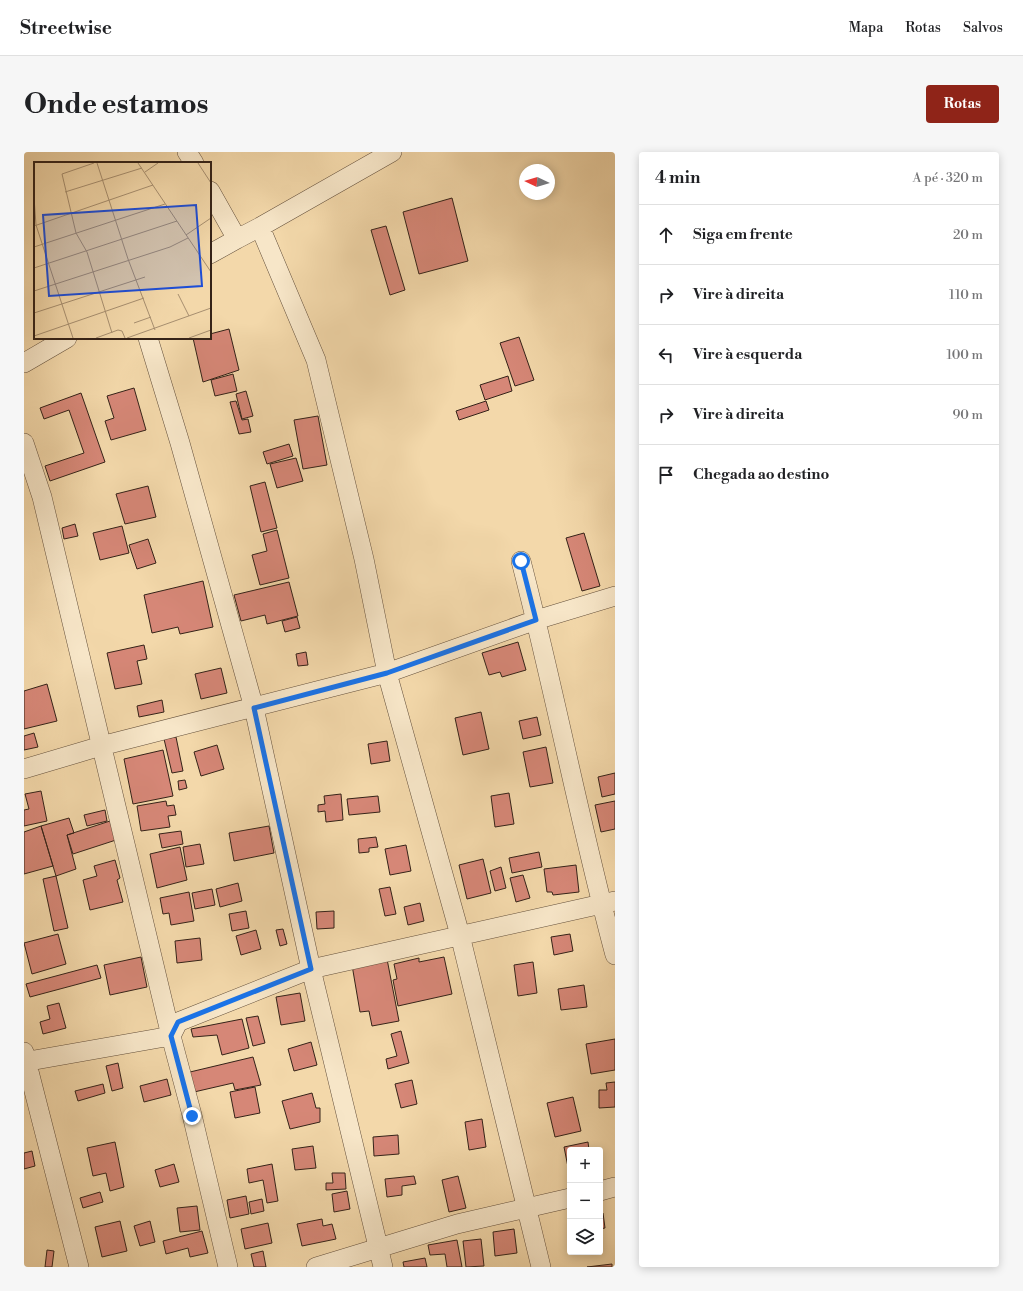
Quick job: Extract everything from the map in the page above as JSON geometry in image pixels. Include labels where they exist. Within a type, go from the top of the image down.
[{"type":"street","points":[[187,152],[193,162]]},
{"type":"street","points":[[211,253],[260,228],[392,152]]},
{"type":"street","points":[[211,193],[237,239]]},
{"type":"street","points":[[260,228],[316,360],[364,559],[387,673],[460,935],[541,1267]]},
{"type":"street","points":[[24,364],[65,339]]},
{"type":"street","points":[[148,339],[182,450],[254,708],[311,969],[383,1267]]},
{"type":"street","points":[[24,443],[42,497],[228,1267]]},
{"type":"street","points":[[521,561],[608,903],[615,955]]},
{"type":"street","points":[[24,770],[101,746],[387,673],[536,620],[615,596]]},
{"type":"street","points":[[171,1036],[178,1022],[311,969],[608,903]]},
{"type":"street","points":[[79,1267],[25,1058],[171,1036]]},
{"type":"street","points":[[603,1190],[615,1187]]},
{"type":"street","points":[[316,1267],[456,1224],[567,1199]]},
{"type":"building","points":[[452,198],[468,261],[419,274],[403,212]]},
{"type":"building","points":[[386,226],[405,290],[390,295],[371,230]]},
{"type":"building","points":[[229,329],[239,370],[203,382],[193,339],[211,339],[211,334]]},
{"type":"building","points":[[519,337],[534,380],[515,386],[500,343]]},
{"type":"building","points":[[233,374],[237,391],[215,396],[211,380]]},
{"type":"building","points":[[508,376],[512,391],[485,400],[480,385]]},
{"type":"building","points":[[134,388],[146,430],[111,440],[105,421],[114,418],[107,396]]},
{"type":"building","points":[[246,391],[253,416],[242,419],[236,394]]},
{"type":"building","points":[[81,393],[105,462],[50,481],[45,466],[84,453],[69,410],[44,419],[40,408]]},
{"type":"building","points":[[236,401],[242,420],[248,419],[251,432],[239,434],[230,402]]},
{"type":"building","points":[[486,401],[489,410],[459,420],[456,411]]},
{"type":"building","points":[[318,416],[327,465],[303,469],[294,420]]},
{"type":"building","points":[[289,444],[293,456],[267,464],[263,452]]},
{"type":"building","points":[[296,458],[303,481],[277,488],[270,464]]},
{"type":"building","points":[[265,482],[277,528],[261,532],[250,486]]},
{"type":"building","points":[[148,486],[156,517],[125,524],[116,494]]},
{"type":"building","points":[[75,524],[78,536],[64,539],[62,528]]},
{"type":"building","points":[[122,526],[129,553],[100,560],[93,533]]},
{"type":"building","points":[[277,530],[289,578],[260,585],[252,555],[267,551],[263,534]]},
{"type":"building","points":[[584,533],[600,586],[582,591],[566,538]]},
{"type":"building","points":[[148,539],[156,563],[137,569],[129,545]]},
{"type":"building","points":[[203,581],[213,627],[180,634],[178,627],[152,633],[144,595]]},
{"type":"building","points":[[289,582],[298,616],[267,624],[265,615],[241,621],[234,595]]},
{"type":"building","points":[[297,617],[300,628],[285,632],[282,621]]},
{"type":"building","points":[[518,642],[526,670],[502,677],[500,672],[489,675],[482,653]]},
{"type":"building","points":[[144,645],[147,659],[137,661],[142,684],[115,689],[107,653]]},
{"type":"building","points":[[306,652],[308,665],[298,666],[296,654]]},
{"type":"building","points":[[221,668],[227,693],[201,699],[195,674]]},
{"type":"building","points":[[47,684],[57,721],[24,729],[24,691]]},
{"type":"building","points":[[162,700],[164,712],[139,717],[137,706]]},
{"type":"building","points":[[481,712],[489,749],[463,755],[455,718]]},
{"type":"building","points":[[537,717],[541,735],[523,739],[519,721]]},
{"type":"building","points":[[34,733],[38,747],[24,750],[24,736]]},
{"type":"building","points":[[176,737],[183,771],[172,773],[164,739]]},
{"type":"building","points":[[387,741],[390,761],[371,764],[368,744]]},
{"type":"building","points":[[217,745],[224,769],[201,776],[194,752]]},
{"type":"building","points":[[546,747],[553,783],[530,787],[523,752]]},
{"type":"building","points":[[163,750],[173,796],[133,804],[124,759]]},
{"type":"building","points":[[615,773],[615,794],[602,797],[598,777]]},
{"type":"building","points":[[185,780],[187,788],[179,790],[178,781]]},
{"type":"building","points":[[41,791],[47,821],[24,826],[24,810],[29,809],[25,794]]},
{"type":"building","points":[[509,793],[514,824],[495,827],[491,796]]},
{"type":"building","points":[[341,794],[343,820],[326,822],[325,811],[318,812],[318,805],[325,804],[324,796]]},
{"type":"building","points":[[378,796],[380,812],[349,815],[347,799]]},
{"type":"building","points":[[166,801],[167,806],[174,805],[176,815],[168,816],[170,827],[141,831],[137,806]]},
{"type":"building","points":[[615,801],[615,829],[601,832],[595,805]]},
{"type":"building","points":[[105,810],[107,821],[87,826],[84,815]]},
{"type":"building","points":[[69,818],[74,833],[67,835],[76,869],[56,876],[41,826]]},
{"type":"building","points":[[110,821],[116,840],[73,854],[67,835]]},
{"type":"building","points":[[41,826],[53,866],[24,874],[24,832]]},
{"type":"building","points":[[269,826],[274,853],[234,861],[229,833]]},
{"type":"building","points":[[181,831],[183,844],[162,848],[159,834]]},
{"type":"building","points":[[376,837],[378,847],[369,848],[369,852],[359,853],[358,839]]},
{"type":"building","points":[[200,844],[204,864],[186,867],[183,847]]},
{"type":"building","points":[[406,845],[411,871],[390,875],[385,849]]},
{"type":"building","points":[[180,847],[187,880],[157,888],[150,854]]},
{"type":"building","points":[[539,852],[542,867],[512,873],[509,858]]},
{"type":"building","points":[[483,859],[491,893],[467,899],[459,865]]},
{"type":"building","points":[[115,860],[120,878],[117,880],[123,902],[90,910],[83,880],[97,876],[94,866]]},
{"type":"building","points":[[576,865],[579,892],[553,895],[552,892],[547,892],[544,869]]},
{"type":"building","points":[[501,867],[506,888],[495,891],[490,871]]},
{"type":"building","points":[[523,875],[530,898],[516,902],[510,878]]},
{"type":"building","points":[[56,876],[68,928],[54,931],[43,879]]},
{"type":"building","points":[[238,883],[242,901],[220,907],[216,889]]},
{"type":"building","points":[[390,887],[396,914],[385,916],[379,889]]},
{"type":"building","points":[[212,889],[215,905],[195,909],[192,893]]},
{"type":"building","points":[[189,892],[194,921],[171,925],[169,913],[163,914],[160,898]]},
{"type":"building","points":[[420,903],[424,921],[408,925],[404,907]]},
{"type":"building","points":[[246,911],[249,928],[232,931],[229,914]]},
{"type":"building","points":[[334,911],[334,928],[317,929],[316,912]]},
{"type":"building","points":[[283,929],[287,944],[280,946],[276,930]]},
{"type":"building","points":[[256,930],[261,949],[241,955],[236,936]]},
{"type":"building","points":[[58,934],[66,964],[32,974],[24,943]]},
{"type":"building","points":[[570,934],[573,951],[554,955],[551,937]]},
{"type":"building","points":[[200,938],[202,960],[177,963],[175,941]]},
{"type":"building","points":[[141,957],[147,987],[110,995],[104,965]]},
{"type":"building","points":[[444,957],[452,994],[398,1006],[393,980],[397,979],[394,964],[419,958],[419,962]]},
{"type":"building","points":[[387,959],[399,1021],[372,1026],[369,1011],[360,1012],[352,965]]},
{"type":"building","points":[[533,962],[537,993],[518,996],[514,965]]},
{"type":"building","points":[[97,965],[101,978],[30,997],[26,984]]},
{"type":"building","points":[[584,985],[587,1007],[561,1010],[558,989]]},
{"type":"building","points":[[300,993],[305,1021],[281,1025],[276,997]]},
{"type":"building","points":[[59,1003],[66,1028],[43,1034],[40,1022],[50,1019],[47,1006]]},
{"type":"building","points":[[258,1016],[265,1043],[253,1046],[246,1018]]},
{"type":"building","points":[[242,1019],[249,1048],[222,1055],[217,1035],[193,1037],[191,1029]]},
{"type":"building","points":[[401,1031],[409,1063],[388,1069],[386,1059],[397,1056],[391,1034]]},
{"type":"building","points":[[615,1039],[615,1070],[591,1074],[586,1044]]},
{"type":"building","points":[[311,1042],[317,1065],[294,1071],[288,1049]]},
{"type":"building","points":[[253,1057],[261,1085],[235,1090],[233,1083],[194,1092],[190,1072]]},
{"type":"building","points":[[118,1063],[123,1088],[112,1091],[106,1066]]},
{"type":"building","points":[[167,1079],[171,1095],[144,1102],[140,1086]]},
{"type":"building","points":[[412,1080],[417,1104],[401,1108],[395,1084]]},
{"type":"building","points":[[615,1082],[615,1107],[599,1108],[599,1090],[607,1090],[606,1083]]},
{"type":"building","points":[[103,1084],[105,1093],[78,1101],[75,1091]]},
{"type":"building","points":[[255,1087],[260,1113],[235,1118],[230,1092]]},
{"type":"building","points":[[312,1093],[316,1108],[320,1108],[320,1122],[290,1129],[282,1101]]},
{"type":"building","points":[[573,1097],[581,1131],[555,1137],[547,1103]]},
{"type":"building","points":[[482,1119],[486,1147],[469,1150],[465,1122]]},
{"type":"building","points":[[398,1135],[399,1154],[374,1156],[373,1137]]},
{"type":"building","points":[[115,1142],[124,1187],[110,1191],[106,1173],[93,1176],[87,1148]]},
{"type":"building","points":[[588,1142],[589,1147],[567,1147],[567,1162],[564,1147]]},
{"type":"building","points":[[313,1146],[316,1168],[295,1170],[292,1149]]},
{"type":"building","points":[[32,1151],[35,1166],[24,1169],[24,1153]]},
{"type":"building","points":[[174,1164],[179,1182],[160,1187],[155,1170]]},
{"type":"building","points":[[272,1164],[278,1201],[267,1203],[263,1180],[249,1183],[247,1169]]},
{"type":"building","points":[[332,1173],[345,1173],[346,1189],[326,1190],[326,1183],[333,1183]]},
{"type":"building","points":[[414,1176],[416,1184],[402,1186],[402,1195],[387,1197],[385,1179]]},
{"type":"building","points":[[458,1176],[466,1208],[449,1212],[442,1180]]},
{"type":"building","points":[[347,1191],[350,1209],[334,1212],[332,1194]]},
{"type":"building","points":[[100,1192],[103,1202],[83,1208],[80,1198]]},
{"type":"building","points":[[246,1196],[249,1214],[230,1218],[227,1200]]},
{"type":"building","points":[[262,1199],[264,1211],[251,1214],[249,1202]]},
{"type":"building","points":[[197,1206],[200,1230],[180,1232],[177,1208]]},
{"type":"building","points":[[603,1213],[605,1228],[603,1228]]},
{"type":"building","points":[[322,1219],[323,1226],[332,1224],[336,1239],[302,1246],[297,1224]]},
{"type":"building","points":[[120,1221],[127,1251],[102,1257],[95,1227]]},
{"type":"building","points":[[150,1221],[155,1242],[140,1246],[134,1226]]},
{"type":"building","points":[[268,1223],[272,1243],[245,1249],[241,1229]]},
{"type":"building","points":[[514,1229],[517,1253],[495,1256],[493,1232]]},
{"type":"building","points":[[202,1231],[208,1253],[190,1257],[188,1248],[166,1254],[163,1241]]},
{"type":"building","points":[[481,1239],[484,1266],[466,1267],[463,1241]]},
{"type":"building","points":[[457,1240],[462,1267],[447,1267],[445,1254],[430,1255],[428,1245]]},
{"type":"building","points":[[47,1250],[54,1251],[52,1267],[45,1267]]},
{"type":"building","points":[[263,1251],[266,1267],[254,1267],[251,1254]]},
{"type":"building","points":[[425,1258],[427,1267],[404,1267],[403,1262]]},
{"type":"building","points":[[612,1264],[612,1267],[587,1267]]},
{"type":"route","points":[[192,1116],[171,1036],[178,1022],[311,969],[254,708],[387,673],[536,620],[521,561]]}]
